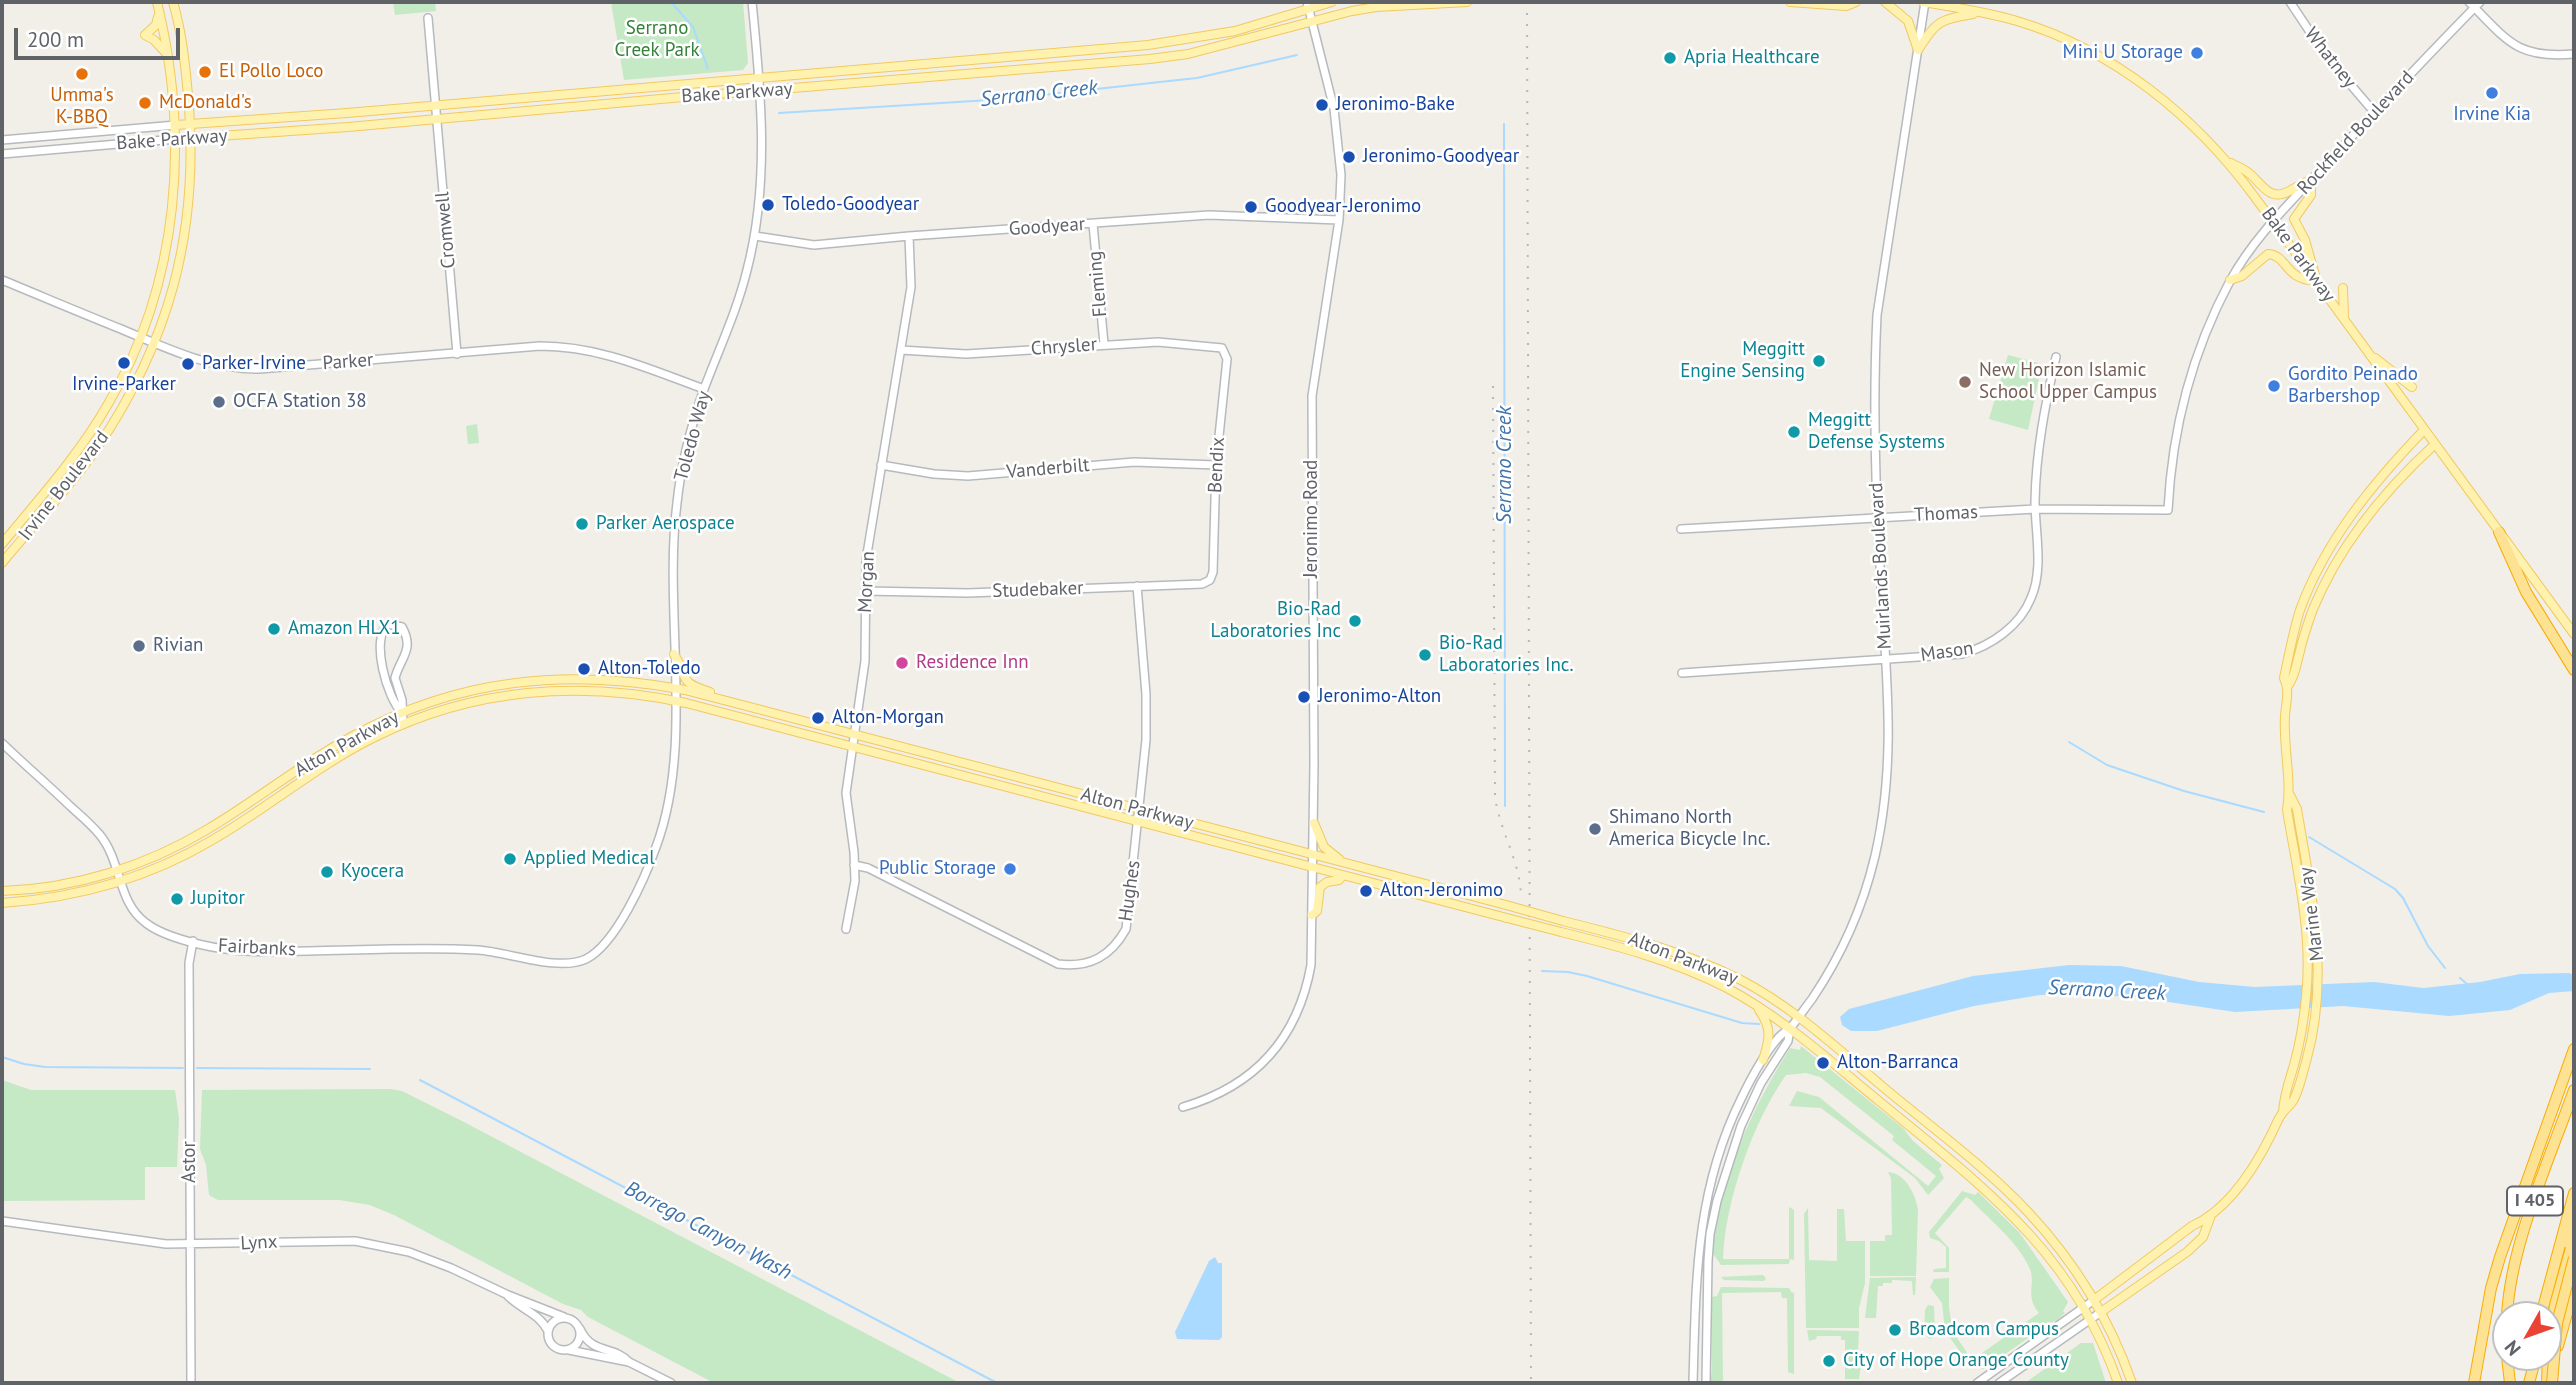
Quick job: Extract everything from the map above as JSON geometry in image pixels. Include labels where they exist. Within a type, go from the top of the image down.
[{"type":"highway","points":[[2499,532],[2526,592],[2574,670]]},
{"type":"highway","points":[[2474,1383],[2491,1288],[2500,1257],[2574,1049]]},
{"type":"highway","name":"I 405","points":[[2508,1301],[2520,1243],[2574,1090]]},
{"type":"highway","points":[[2545,1301],[2574,1193]]},
{"type":"highway","points":[[2552,1301],[2574,1220]]},
{"type":"highway","points":[[2556,1301],[2574,1237]]},
{"type":"highway","points":[[2552,1383],[2557,1324],[2574,1258]]},
{"type":"highway","points":[[2547,1383],[2574,1288]]},
{"type":"highway","points":[[2480,1383],[2481,1354]]},
{"type":"main road","name":"Irvine Boulevard","points":[[2,563],[96,449],[130,393],[155,343],[172,296],[183,246],[191,138],[187,73],[173,2]]},
{"type":"main road","name":"Bake Parkway","points":[[176,125],[1161,44],[1235,30],[1307,5],[1332,2]]},
{"type":"main road","name":"Bake Parkway","points":[[176,139],[1163,57],[1226,45],[1312,20],[1376,7],[1467,2]]},
{"type":"main road","points":[[1790,2],[1846,5],[1856,2]]},
{"type":"main road","points":[[1885,2],[1908,21],[1918,50]]},
{"type":"main road","name":"Bake Parkway","points":[[1924,2],[2017,21],[2059,37],[2121,70],[2190,121],[2229,162],[2574,634]]},
{"type":"main road","points":[[1966,2],[1979,13]]},
{"type":"main road","name":"Irvine Boulevard","points":[[2,544],[91,432],[142,338],[159,287],[166,248],[176,125],[158,6]]},
{"type":"main road","points":[[158,6],[156,25],[145,35],[167,54]]},
{"type":"main road","points":[[1918,50],[1930,30],[1938,23],[1949,18],[1979,13]]},
{"type":"main road","points":[[2229,162],[2248,172],[2269,193],[2278,195],[2311,180],[2311,195],[2294,219],[2312,260],[2316,281],[2302,280],[2292,274],[2280,258],[2268,254],[2242,276],[2230,280]]},
{"type":"main road","points":[[2343,288],[2344,318]]},
{"type":"main road","points":[[2366,351],[2412,387]]},
{"type":"main road","name":"Marine Way","points":[[2288,686],[2284,678],[2298,620],[2318,571],[2368,492],[2424,430]]},
{"type":"main road","name":"Marine Way","points":[[2101,1312],[2187,1252],[2203,1237],[2210,1218],[2249,1172],[2283,1112],[2284,1091],[2293,1066],[2304,1014],[2308,974],[2306,923],[2287,810],[2290,794],[2285,731],[2288,686],[2294,677],[2309,622],[2327,580],[2365,520],[2407,470],[2434,444]]},
{"type":"main road","points":[[674,654],[686,682],[724,696],[731,702]]},
{"type":"main road","name":"Alton Parkway","points":[[2,891],[56,885],[117,870],[158,855],[196,836],[346,740],[433,700],[468,691],[542,679],[597,678],[674,688],[1646,942],[1701,962],[1754,987],[1798,1017],[2016,1200],[2065,1256],[2094,1300],[2132,1383]]},
{"type":"main road","name":"Alton Parkway","points":[[2,903],[64,896],[120,881],[163,865],[206,844],[339,757],[403,724],[473,702],[538,691],[613,690],[675,700],[1562,932],[1661,960],[1718,984],[1755,1004],[1790,1028],[2006,1208],[2048,1255],[2084,1308],[2118,1383]]},
{"type":"main road","points":[[1314,824],[1324,847],[1345,863]]},
{"type":"main road","points":[[1312,915],[1317,911],[1320,887],[1327,882],[1339,880],[1342,876]]},
{"type":"main road","points":[[1755,1004],[1770,1028],[1770,1039],[1763,1060]]},
{"type":"main road","name":"Marine Way","points":[[2094,1300],[2192,1226],[2210,1218]]},
{"type":"street","name":"Toledo Way","points":[[566,964],[583,960],[600,949],[611,937],[649,865],[658,843],[669,796],[675,750],[677,503],[689,434],[736,307],[755,236],[761,193],[760,92],[752,2]]},
{"type":"street","name":"Muirlands Boulevard","points":[[1790,1028],[1812,998],[1855,921],[1869,880],[1888,774],[1890,737],[1875,420],[1877,314],[1924,2]]},
{"type":"street","name":"Whatney","points":[[2290,2],[2326,56],[2374,112]]},
{"type":"street","name":"Rockfield Boulevard","points":[[2168,510],[2172,460],[2184,397],[2200,348],[2230,280],[2273,221],[2474,4]]},
{"type":"street","points":[[2474,4],[2511,42],[2524,50],[2538,55],[2574,54]]},
{"type":"street","name":"Jeronimo Road","points":[[1183,1107],[1222,1093],[1278,1047],[1305,996],[1311,965],[1314,824],[1312,397],[1339,220],[1341,175],[1337,126],[1329,82],[1307,5]]},
{"type":"street","name":"Cromwell","points":[[428,18],[457,354]]},
{"type":"street","points":[[618,89],[619,103]]},
{"type":"street","name":"Bake Parkway","points":[[2,140],[176,125]]},
{"type":"street","name":"Bake Parkway","points":[[2,154],[176,139]]},
{"type":"street","name":"Goodyear","points":[[755,236],[814,245],[1223,214],[1339,220]]},
{"type":"street","name":"Fleming","points":[[1093,223],[1104,344]]},
{"type":"street","name":"Morgan","points":[[846,929],[855,881],[846,793],[865,661],[866,560],[911,287],[909,236]]},
{"type":"street","name":"Parker","points":[[2,280],[142,338],[212,363],[252,369],[540,346],[570,346],[636,364],[704,389]]},
{"type":"street","name":"Chrysler","points":[[901,350],[966,354],[1158,342],[1217,346],[1225,351]]},
{"type":"street","name":"Bendix","points":[[1210,580],[1213,572],[1216,465],[1227,359],[1225,351]]},
{"type":"street","name":"Mason","points":[[1682,673],[1970,652],[1989,643],[2015,622],[2025,609],[2036,584],[2035,509],[2038,456],[2044,407],[2056,357]]},
{"type":"street","name":"Vanderbilt","points":[[881,465],[934,474],[968,476],[1134,462],[1216,465]]},
{"type":"street","name":"Thomas","points":[[1681,529],[2035,509],[2168,510]]},
{"type":"street","name":"Studebaker","points":[[865,591],[968,593],[1202,584],[1210,580]]},
{"type":"street","name":"Hughes","points":[[854,864],[868,868],[1058,964],[1087,964],[1112,950],[1126,929],[1147,726],[1137,586]]},
{"type":"street","points":[[402,713],[394,705],[381,663],[381,636],[388,624],[402,627],[407,640],[405,658],[395,678],[402,700],[403,724]]},
{"type":"street","name":"Fairbanks","points":[[2,743],[99,833],[110,852],[132,908],[147,924],[159,931],[230,950],[480,950],[566,964]]},
{"type":"street","name":"Astor","points":[[191,1383],[189,963],[193,941]]},
{"type":"street","points":[[1693,1383],[1696,1271],[1704,1210],[1726,1135],[1741,1098],[1780,1035],[1790,1028]]},
{"type":"street","points":[[1706,1383],[1708,1261],[1717,1200],[1741,1126],[1761,1083],[1788,1041],[1790,1028]]},
{"type":"street","name":"Lynx","points":[[2,1221],[190,1245],[355,1241],[410,1252],[451,1268],[508,1296],[564,1317]]},
{"type":"street","name":"Lynx","points":[[508,1296],[538,1316],[548,1331]]},
{"type":"street","name":"Marine Way","points":[[1977,1383],[2094,1300]]},
{"type":"street","name":"Marine Way","points":[[1999,1383],[2101,1312]]},
{"type":"street","points":[[629,1362],[625,1357],[592,1346],[574,1321],[564,1317],[551,1323],[548,1338],[553,1346],[629,1362],[671,1383]]},
{"type":"street","points":[[568,1350],[578,1345],[580,1329]]},
{"type":"green space","points":[[393,2],[435,2],[436,11],[395,15]]},
{"type":"green space","name":"Serrano Creek Park","points":[[611,2],[743,2],[748,63],[743,70],[624,80]]},
{"type":"green space","points":[[2008,355],[2042,364],[2028,430],[1989,419]]},
{"type":"green space","points":[[477,424],[479,443],[468,444],[466,426]]},
{"type":"green space","points":[[1801,1046],[1903,1128],[1913,1141],[1942,1165],[1939,1169],[1944,1178],[1928,1195],[1915,1178],[1821,1108],[1789,1106],[1797,1091],[1819,1097],[1928,1186],[1936,1176],[1892,1140],[1894,1136],[1820,1077],[1806,1073],[1786,1075],[1763,1115],[1743,1163],[1729,1212],[1723,1259],[1789,1259],[1789,1207],[1794,1210],[1794,1260],[1790,1259],[1789,1264],[1721,1265],[1712,1252],[1716,1224],[1739,1146],[1762,1096],[1790,1048],[1800,1050]]},
{"type":"green space","points":[[2,1080],[31,1090],[175,1090],[179,1118],[177,1167],[145,1167],[145,1200],[2,1201]]},
{"type":"green space","points":[[202,1090],[402,1091],[462,1121],[960,1383],[714,1383],[588,1317],[581,1310],[563,1304],[370,1205],[339,1200],[218,1200],[209,1195],[206,1165],[200,1149]]},
{"type":"green space","points":[[1888,1172],[1904,1180],[1917,1203],[1916,1276],[1870,1276],[1870,1241],[1885,1241],[1885,1235],[1892,1235],[1891,1178]]},
{"type":"green space","points":[[1962,1191],[1975,1195],[1978,1192],[2019,1232],[2068,1302],[2063,1311],[2065,1313],[2057,1320],[1984,1369],[1971,1367],[1945,1331],[1942,1303],[1930,1287],[1934,1279],[1949,1278],[1949,1308],[1953,1332],[1972,1360],[2039,1313],[2032,1300],[2032,1278],[2024,1257],[2003,1231],[1966,1197],[1935,1233],[1949,1248],[1949,1272],[1933,1272],[1934,1269],[1946,1268],[1946,1247],[1930,1238],[1929,1232]]},
{"type":"green space","points":[[1808,1208],[1809,1260],[1837,1261],[1837,1209],[1844,1209],[1846,1241],[1865,1241],[1865,1283],[1859,1308],[1859,1328],[1806,1328],[1804,1214]]},
{"type":"green space","points":[[1763,1275],[1766,1278],[1764,1281],[1724,1280],[1721,1277]]},
{"type":"green space","points":[[1916,1277],[1915,1295],[1912,1281],[1892,1280],[1892,1283],[1878,1286],[1876,1318],[1865,1318],[1870,1278]]},
{"type":"green space","points":[[1721,1287],[1789,1288],[1794,1292],[1794,1374],[1788,1372],[1787,1298],[1782,1298],[1781,1292],[1722,1293],[1723,1383],[1710,1383],[1712,1297],[1717,1296]]},
{"type":"green space","points":[[1928,1305],[1934,1306],[1935,1336],[1930,1339],[1924,1334],[1925,1310]]},
{"type":"green space","points":[[1807,1330],[1859,1331],[1858,1350],[1862,1357],[1859,1379],[1845,1379],[1845,1340],[1841,1340],[1841,1336],[1817,1336],[1809,1341]]},
{"type":"green space","points":[[2081,1343],[2093,1343],[2106,1383],[2025,1383]]},
{"type":"water","points":[[2069,965],[2121,966],[2199,982],[2255,987],[2374,982],[2423,988],[2480,982],[2520,974],[2569,973],[2574,975],[2574,991],[2549,993],[2510,1010],[2449,1016],[2343,1006],[2235,1012],[2135,997],[2071,994],[2040,995],[1974,1006],[1877,1031],[1851,1031],[1842,1025],[1840,1017],[1849,1009],[1973,976]]},
{"type":"water","points":[[1215,1257],[1218,1263],[1222,1263],[1222,1337],[1219,1340],[1177,1339],[1175,1332],[1209,1261]]},
{"type":"waterway","name":"Serrano Creek","points":[[671,2],[693,27],[708,69]]},
{"type":"waterway","name":"Serrano Creek","points":[[779,113],[1006,99],[1197,78],[1297,55]]},
{"type":"waterway","name":"Serrano Creek","points":[[1504,124],[1505,806]]},
{"type":"waterway","points":[[2069,742],[2107,765],[2184,791],[2264,812]]},
{"type":"waterway","points":[[2309,837],[2395,889],[2403,898],[2428,946],[2445,968]]},
{"type":"waterway","name":"Serrano Creek","points":[[1542,971],[1587,976],[1742,1023],[1759,1024]]},
{"type":"waterway","points":[[2460,978],[2467,984]]},
{"type":"waterway","name":"Borrego Canyon Wash","points":[[2,1057],[45,1067],[183,1068]]},
{"type":"waterway","name":"Borrego Canyon Wash","points":[[197,1068],[370,1069]]},
{"type":"waterway","name":"Borrego Canyon Wash","points":[[420,1080],[997,1383]]},
{"type":"railway","points":[[1527,2],[1531,1383]]},
{"type":"railway","points":[[1493,386],[1495,797],[1517,871],[1521,896]]},
{"type":"place","name":"Mini U Storage","points":[[2197,53]]},
{"type":"place","name":"Apria Healthcare","points":[[1670,58]]},
{"type":"place","name":"El Pollo Loco","points":[[205,72]]},
{"type":"place","name":"Umma's K-BBQ","points":[[82,74]]},
{"type":"place","name":"Irvine Kia","points":[[2492,93]]},
{"type":"place","name":"McDonald's","points":[[145,103]]},
{"type":"place","name":"Jeronimo-Bake","points":[[1322,105]]},
{"type":"place","name":"Jeronimo-Goodyear","points":[[1349,157]]},
{"type":"place","name":"Toledo-Goodyear","points":[[768,205]]},
{"type":"place","name":"Goodyear-Jeronimo","points":[[1251,207]]},
{"type":"place","name":"Meggitt Engine Sensing","points":[[1819,361]]},
{"type":"place","name":"Irvine-Parker","points":[[124,363]]},
{"type":"place","name":"Parker-Irvine","points":[[188,364]]},
{"type":"place","name":"New Horizon Islamic School Upper Campus","points":[[1965,382]]},
{"type":"place","name":"Gordito Peinado Barbershop","points":[[2274,386]]},
{"type":"place","name":"OCFA Station 38","points":[[219,402]]},
{"type":"place","name":"Meggitt Defense Systems","points":[[1794,432]]},
{"type":"place","name":"Parker Aerospace","points":[[582,524]]},
{"type":"place","name":"Bio-Rad Laboratories Inc","points":[[1355,621]]},
{"type":"place","name":"Amazon HLX1","points":[[274,629]]},
{"type":"place","name":"Rivian","points":[[139,646]]},
{"type":"place","name":"Bio-Rad Laboratories Inc.","points":[[1425,655]]},
{"type":"place","name":"Residence Inn","points":[[902,663]]},
{"type":"place","name":"Alton-Toledo","points":[[584,669]]},
{"type":"place","name":"Jeronimo-Alton","points":[[1304,697]]},
{"type":"place","name":"Alton-Morgan","points":[[818,718]]},
{"type":"place","name":"Shimano North America Bicycle Inc.","points":[[1595,829]]},
{"type":"place","name":"Applied Medical","points":[[510,859]]},
{"type":"place","name":"Public Storage","points":[[1010,869]]},
{"type":"place","name":"Kyocera","points":[[327,872]]},
{"type":"place","name":"Alton-Jeronimo","points":[[1366,891]]},
{"type":"place","name":"Jupitor","points":[[177,899]]},
{"type":"place","name":"Alton-Barranca","points":[[1823,1063]]},
{"type":"place","name":"Broadcom Campus","points":[[1895,1330]]},
{"type":"place","name":"City of Hope Orange County","points":[[1829,1361]]}]
